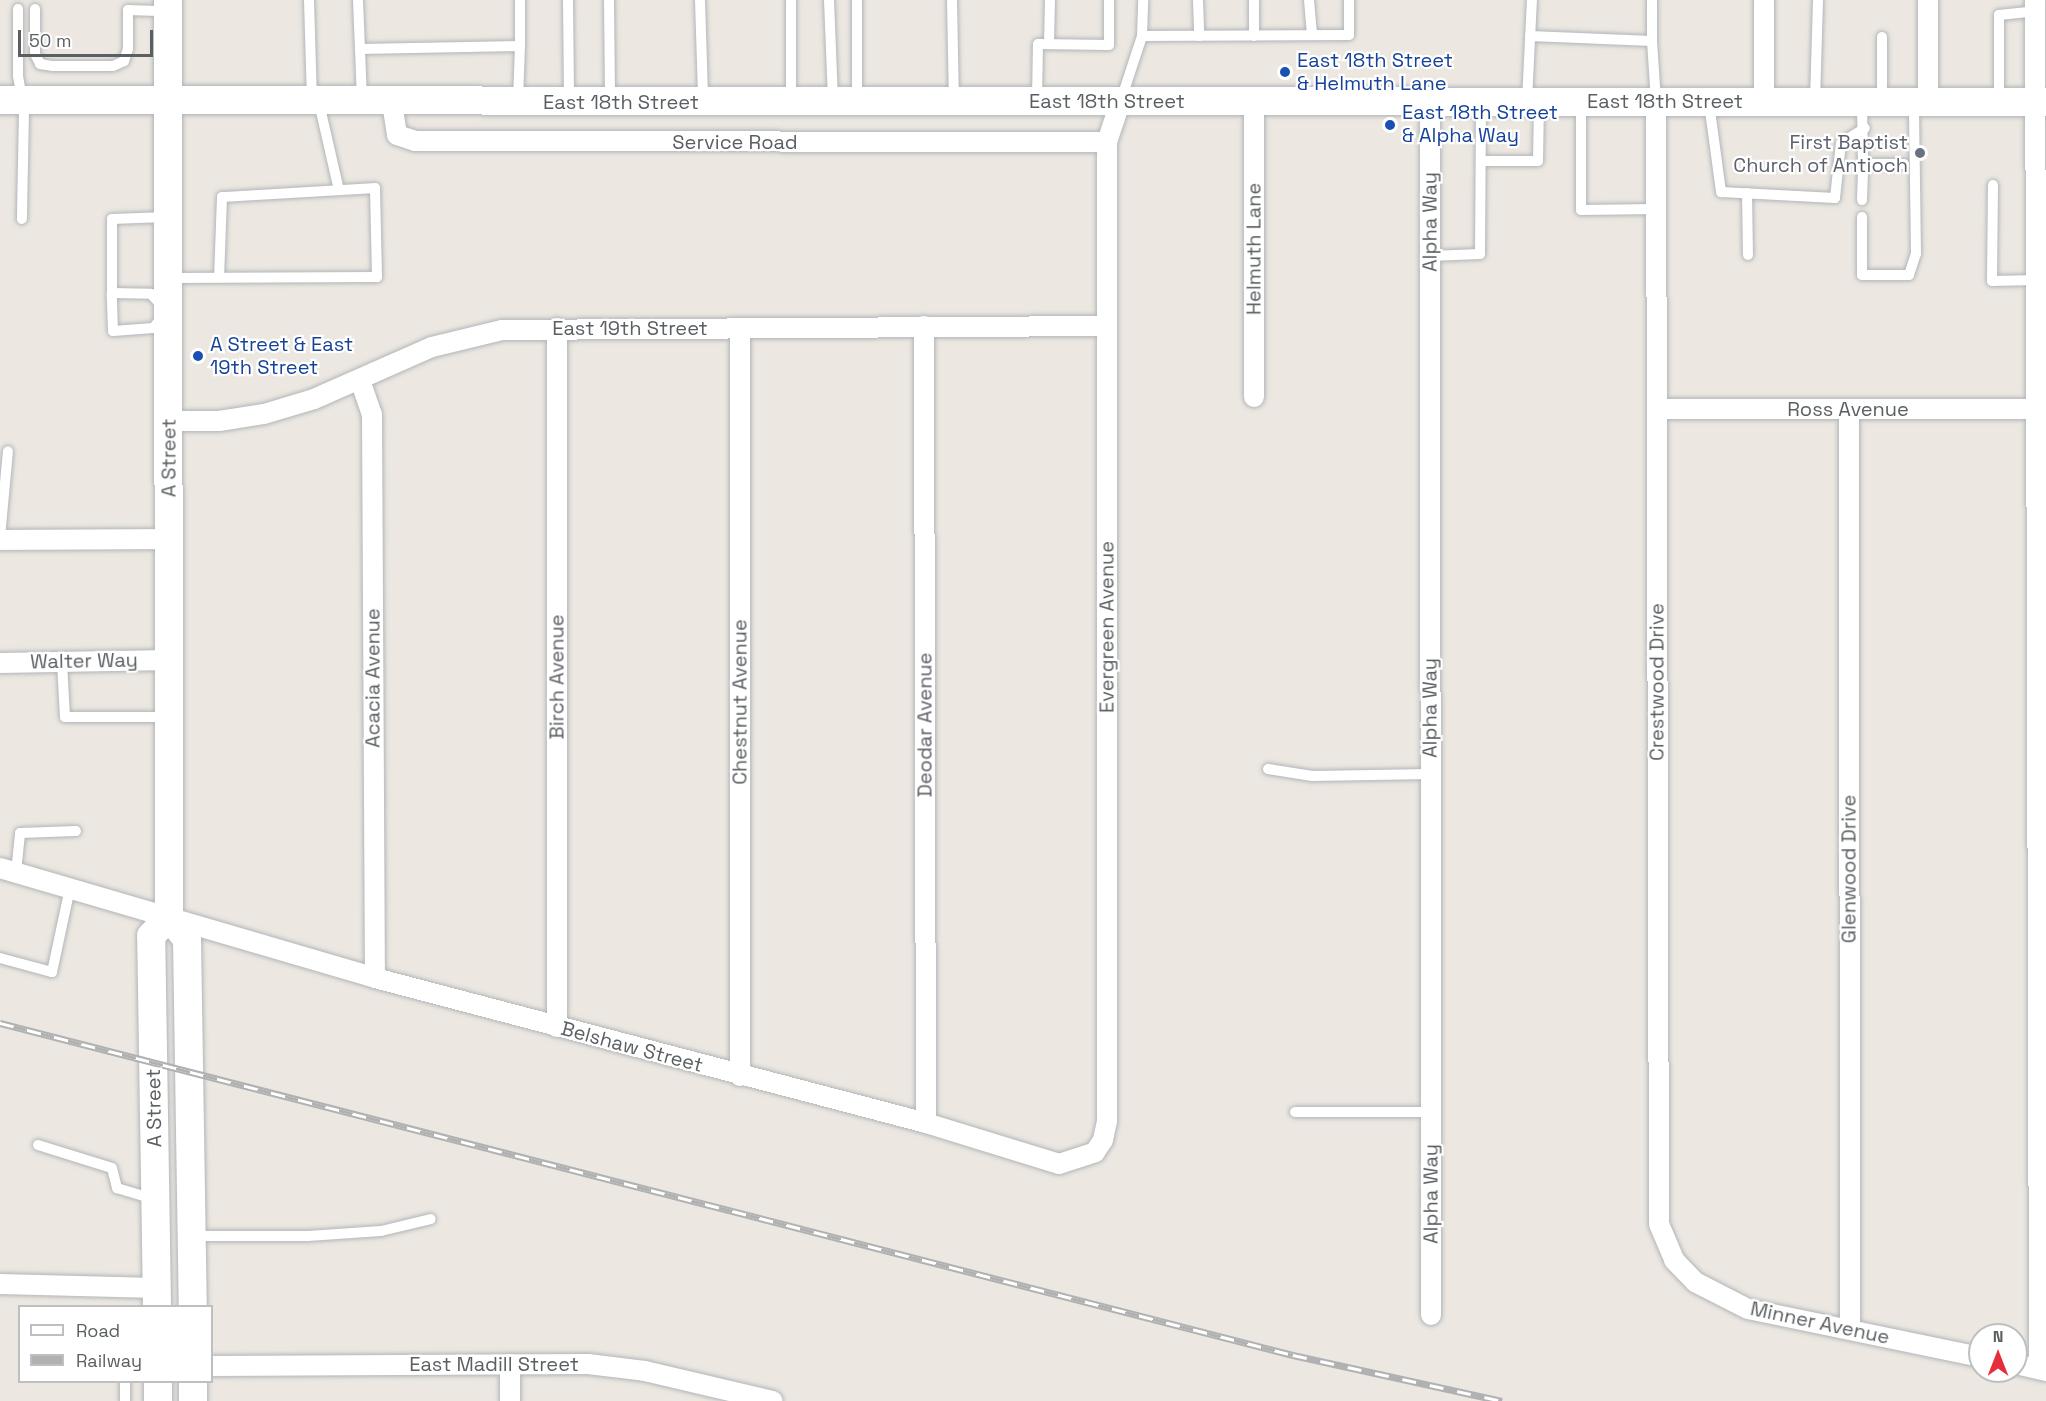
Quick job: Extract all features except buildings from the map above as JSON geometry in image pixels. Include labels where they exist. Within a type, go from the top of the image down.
[{"type":"main road","name":"A Street","points":[[168,5],[168,916],[187,939],[192,1305]]},
{"type":"main road","name":"East 18th Street","points":[[11,100],[316,103],[1764,100],[1815,101],[1870,110],[1921,102],[2041,102]]},
{"type":"main road","name":"A Street","points":[[156,1297],[151,936],[168,916]]},
{"type":"main road","points":[[158,1383],[158,1401]]},
{"type":"main road","points":[[193,1383],[193,1401]]},
{"type":"street","points":[[1764,0],[1764,100]]},
{"type":"street","points":[[1921,102],[1928,0]]},
{"type":"street","points":[[2035,6],[2041,102],[2041,219],[2037,280],[2042,1370]]},
{"type":"street","name":"Evergreen Avenue","points":[[1095,1152],[1103,1140],[1107,1121],[1107,142],[1120,100]]},
{"type":"street","name":"Helmuth Lane","points":[[1254,101],[1254,397]]},
{"type":"street","name":"Alpha Way","points":[[1430,102],[1431,1315]]},
{"type":"street","name":"Crestwood Drive","points":[[1656,102],[1656,1190],[1659,1224],[1674,1260]]},
{"type":"street","name":"Service Road","points":[[392,103],[397,135],[415,141],[1107,142]]},
{"type":"street","name":"Deodar Avenue","points":[[924,326],[926,1123]]},
{"type":"street","name":"East 19th Street","points":[[169,421],[219,421],[264,414],[360,380],[467,336],[557,328],[1107,326]]},
{"type":"street","name":"Birch Avenue","points":[[557,328],[557,1027]]},
{"type":"street","name":"Chestnut Avenue","points":[[740,328],[740,1076]]},
{"type":"street","name":"Acacia Avenue","points":[[360,380],[372,414],[375,978]]},
{"type":"street","name":"Ross Avenue","points":[[1657,409],[2038,409]]},
{"type":"street","name":"Glenwood Drive","points":[[1849,409],[1850,1329]]},
{"type":"street","points":[[0,539],[168,539]]},
{"type":"street","name":"Walter Way","points":[[0,663],[169,660]]},
{"type":"street","name":"Belshaw Street","points":[[8,870],[375,978],[740,1076],[926,1123],[1059,1164],[1083,1159],[1095,1152]]},
{"type":"street","name":"Minner Avenue","points":[[1674,1260],[1695,1282],[1748,1309],[1968,1354]]},
{"type":"street","points":[[0,1284],[156,1297]]},
{"type":"street","points":[[510,1364],[510,1401]]},
{"type":"street","name":"East Madill Street","points":[[213,1366],[588,1364],[645,1371],[773,1401]]},
{"type":"lane","points":[[309,0],[316,103],[339,190]]},
{"type":"lane","points":[[358,0],[362,103]]},
{"type":"lane","points":[[518,102],[520,0]]},
{"type":"lane","points":[[568,0],[569,102]]},
{"type":"lane","points":[[609,0],[610,102]]},
{"type":"lane","points":[[700,0],[703,102]]},
{"type":"lane","points":[[791,0],[791,102]]},
{"type":"lane","points":[[829,0],[845,101]]},
{"type":"lane","points":[[845,101],[857,0]]},
{"type":"lane","points":[[952,0],[954,101]]},
{"type":"lane","points":[[1049,44],[1050,0]]},
{"type":"lane","points":[[1037,101],[1038,44],[1109,45],[1109,0]]},
{"type":"lane","points":[[1120,100],[1142,36],[1143,0]]},
{"type":"lane","points":[[1198,0],[1199,36]]},
{"type":"lane","points":[[1254,0],[1254,36]]},
{"type":"lane","points":[[1309,0],[1312,35]]},
{"type":"lane","points":[[1142,36],[1349,35],[1349,0]]},
{"type":"lane","points":[[1481,161],[1538,161],[1530,36],[1532,0]]},
{"type":"lane","points":[[1652,0],[1656,102]]},
{"type":"lane","points":[[1815,101],[1818,0]]},
{"type":"lane","points":[[35,9],[35,54],[40,64],[113,66],[124,61],[128,49],[128,10],[168,5]]},
{"type":"lane","points":[[1999,102],[1999,15],[2035,6]]},
{"type":"lane","points":[[18,9],[11,100],[22,219]]},
{"type":"lane","points":[[1530,36],[1652,41]]},
{"type":"lane","points":[[1862,200],[1863,164],[1882,37]]},
{"type":"lane","points":[[360,49],[520,46]]},
{"type":"lane","points":[[1430,256],[1480,254],[1481,101]]},
{"type":"lane","points":[[1709,101],[1721,192],[1835,198],[1841,143],[1870,110]]},
{"type":"lane","points":[[1581,102],[1581,210],[1656,209]]},
{"type":"lane","points":[[1862,217],[1862,275],[1909,275],[1915,261],[1921,102]]},
{"type":"lane","points":[[1863,164],[1904,164]]},
{"type":"lane","points":[[1993,185],[1992,281],[2037,280]]},
{"type":"lane","points":[[167,278],[377,277],[375,188],[222,197],[219,277]]},
{"type":"lane","points":[[1747,193],[1748,255]]},
{"type":"lane","points":[[112,294],[151,294],[167,311],[153,328],[113,331],[112,294],[112,219],[168,216]]},
{"type":"lane","points":[[0,539],[8,451]]},
{"type":"lane","points":[[62,662],[65,717],[169,717]]},
{"type":"lane","points":[[1268,769],[1312,776],[1430,774]]},
{"type":"lane","points":[[8,870],[20,833],[76,831]]},
{"type":"lane","points":[[0,958],[52,972],[70,888]]},
{"type":"lane","points":[[1296,1112],[1431,1112]]},
{"type":"lane","points":[[38,1145],[112,1168],[117,1188],[156,1200]]},
{"type":"lane","points":[[192,1236],[370,1232],[431,1219]]},
{"type":"lane","points":[[125,1383],[125,1401]]},
{"type":"railway","points":[[0,1023],[1293,1355],[1502,1401]]},
{"type":"place","name":"East 18th Street & Helmuth Lane","points":[[1285,72]]},
{"type":"place","name":"East 18th Street & Alpha Way","points":[[1390,125]]},
{"type":"place","name":"First Baptist Church of Antioch","points":[[1920,153]]},
{"type":"place","name":"A Street & East 19th Street","points":[[198,356]]}]
